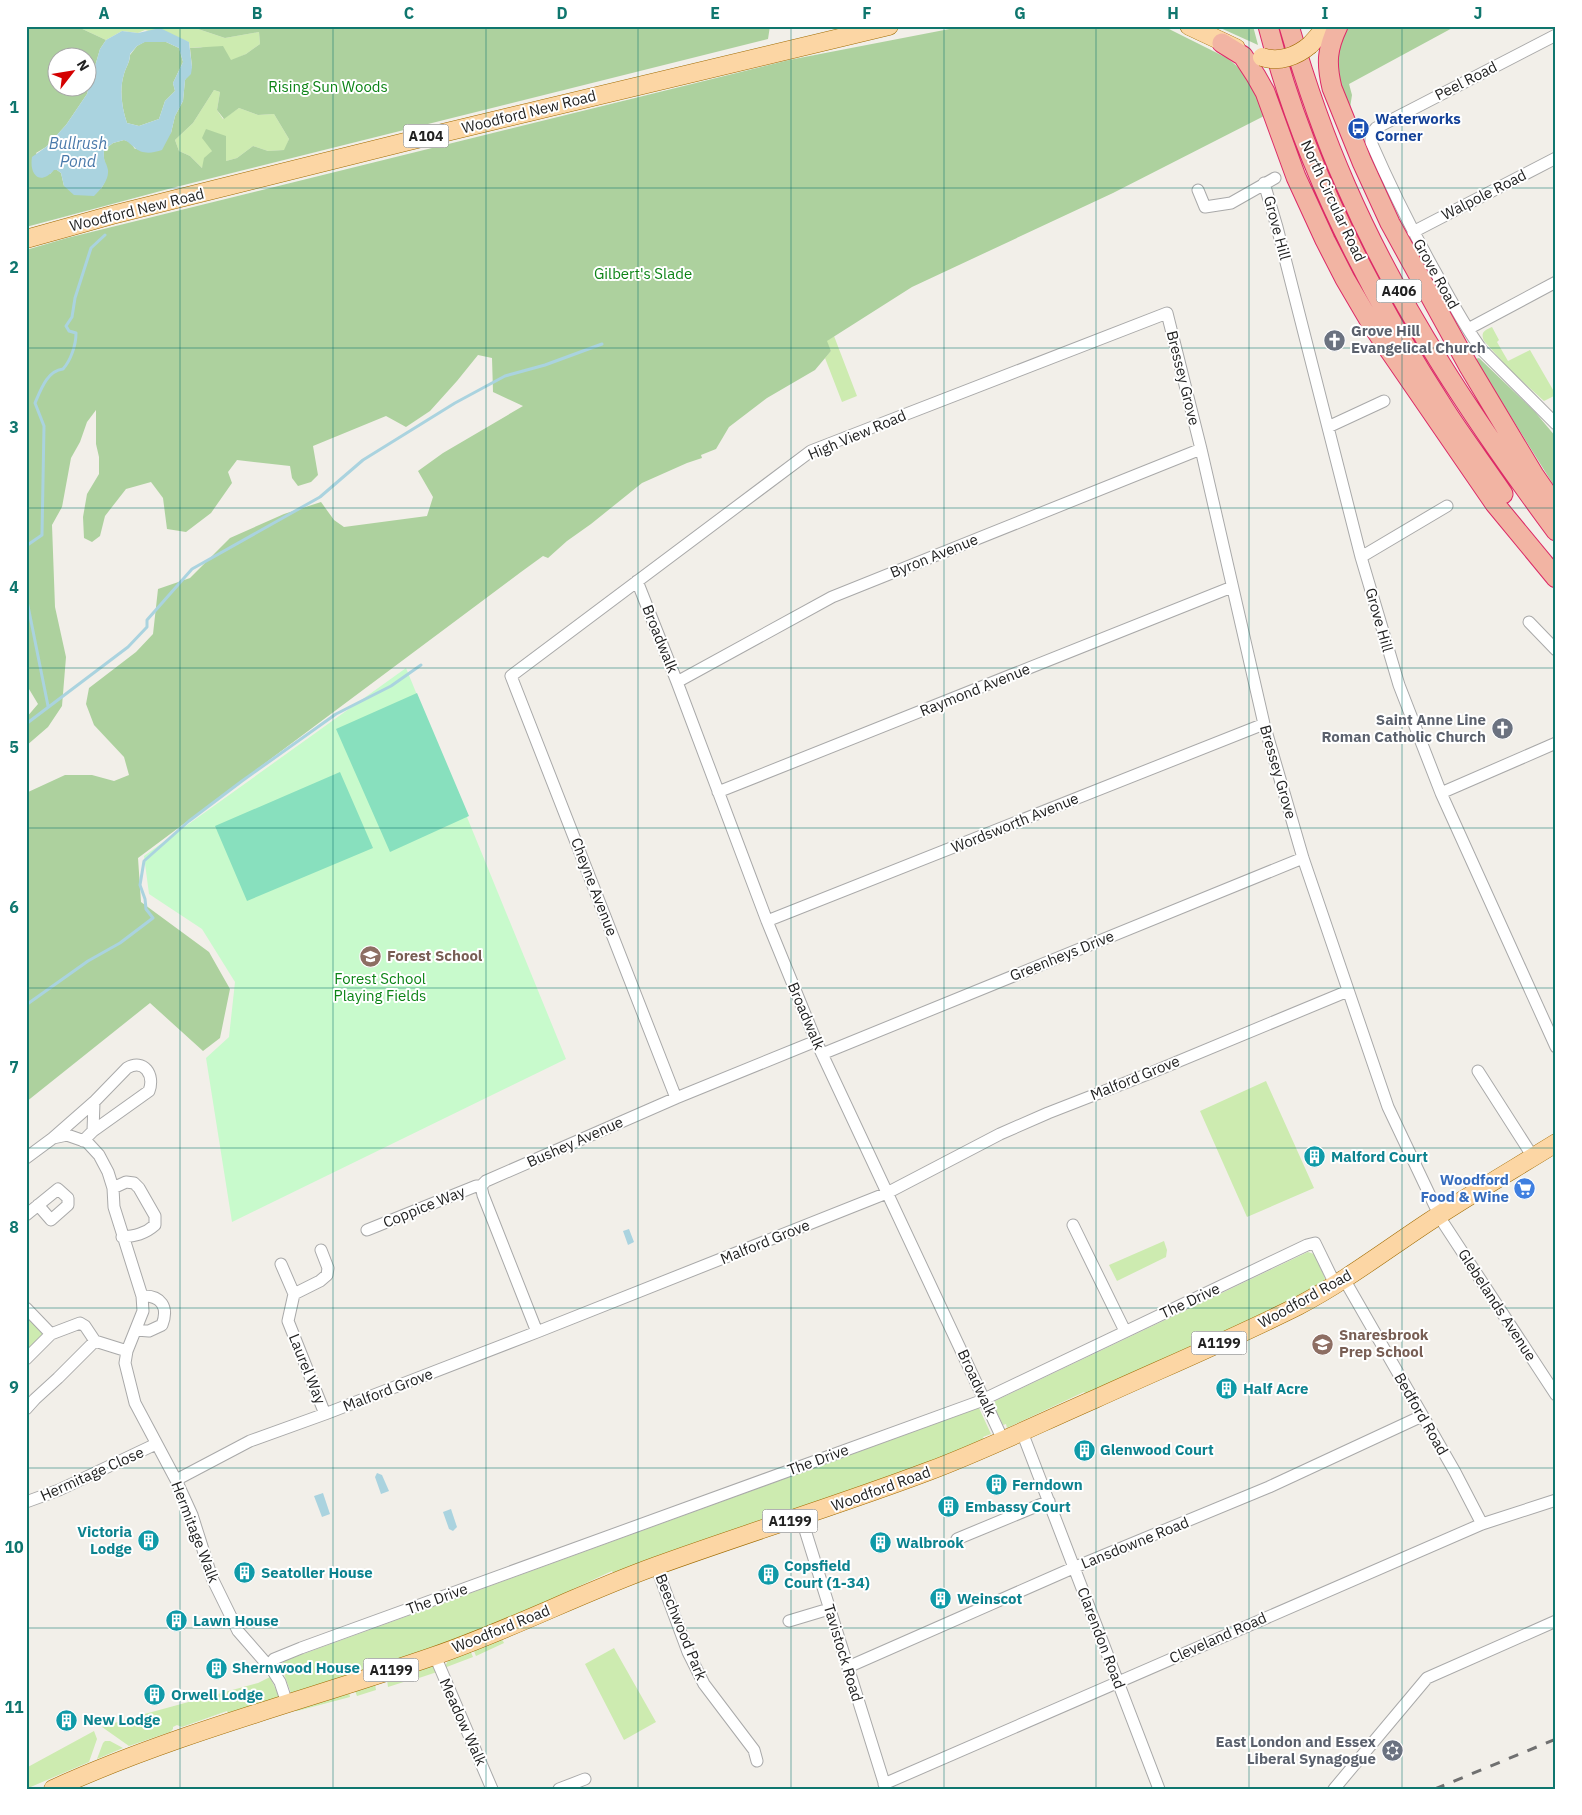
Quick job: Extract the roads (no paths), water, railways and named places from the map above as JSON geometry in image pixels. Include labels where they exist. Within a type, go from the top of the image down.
[{"type":"highway","name":"North Circular Road","points":[[1268,26],[1304,139],[1331,203],[1379,297],[1407,348],[1446,411],[1505,496],[1556,564]]},
{"type":"highway","name":"North Circular Road","points":[[1289,26],[1324,132],[1369,236],[1425,338],[1456,388],[1522,485],[1556,531]]},
{"type":"highway","name":"A406","points":[[1338,26],[1330,44],[1327,62],[1329,75],[1332,88],[1362,162],[1390,223],[1464,356],[1534,475],[1556,507]]},
{"type":"highway","name":"A406","points":[[1222,43],[1243,56],[1265,92],[1296,177],[1345,279],[1372,325],[1494,504],[1556,578]]},
{"type":"main road","name":"Woodford New Road","points":[[26,239],[112,215],[405,142],[888,26]]},
{"type":"main road","points":[[1189,26],[1222,43],[1273,59],[1286,58],[1299,53],[1310,46],[1327,26]]},
{"type":"main road","name":"Woodford Road","points":[[53,1789],[130,1756],[435,1656],[656,1566],[935,1469],[1022,1432],[1296,1306],[1340,1282],[1439,1215],[1556,1143]]},
{"type":"street","name":"Peel Road","points":[[1376,128],[1556,34]]},
{"type":"street","name":"Grove Road","points":[[1376,128],[1371,134],[1371,142],[1413,232],[1468,329],[1482,350],[1552,419]]},
{"type":"street","name":"Walpole Road","points":[[1413,232],[1556,158]]},
{"type":"street","name":"Grove Hill","points":[[1198,190],[1205,207],[1230,203],[1269,181],[1277,227],[1361,557],[1399,685],[1441,793],[1556,1047]]},
{"type":"street","points":[[1468,329],[1556,282]]},
{"type":"street","name":"Bressey Grove","points":[[1167,313],[1201,449],[1264,724],[1303,858],[1388,1107],[1439,1215]]},
{"type":"street","name":"High View Road","points":[[511,676],[812,451],[1167,313]]},
{"type":"street","points":[[1328,427],[1384,401]]},
{"type":"street","points":[[1552,419],[1556,406]]},
{"type":"street","name":"Byron Avenue","points":[[677,682],[832,597],[1201,449]]},
{"type":"street","points":[[1361,557],[1447,506]]},
{"type":"street","name":"Broadwalk","points":[[637,581],[677,682],[766,921],[816,1041],[1003,1440]]},
{"type":"street","name":"Raymond Avenue","points":[[718,792],[1232,587]]},
{"type":"street","points":[[1529,622],[1556,650]]},
{"type":"street","name":"Cheyne Avenue","points":[[511,676],[676,1098]]},
{"type":"street","name":"Wordsworth Avenue","points":[[766,921],[1264,724]]},
{"type":"street","points":[[1441,793],[1556,743]]},
{"type":"street","name":"Greenheys Drive","points":[[822,1054],[1303,858]]},
{"type":"street","name":"Malford Grove","points":[[176,1480],[250,1441],[537,1332],[887,1193],[1000,1134],[1348,991]]},
{"type":"street","name":"Bushey Avenue","points":[[481,1186],[486,1180],[676,1098],[816,1041]]},
{"type":"street","points":[[26,1158],[53,1138],[94,1102],[126,1068],[132,1065],[140,1066],[149,1071],[152,1082],[149,1091],[93,1131],[83,1141]]},
{"type":"street","points":[[1478,1071],[1533,1157]]},
{"type":"street","points":[[93,1131],[94,1102]]},
{"type":"street","name":"Hermitage Walk","points":[[53,1138],[67,1135],[87,1142],[99,1155],[108,1172],[114,1207],[142,1296],[143,1311],[127,1351],[125,1363],[135,1403],[176,1480],[192,1516],[212,1578],[224,1604],[238,1631],[273,1671],[280,1682],[287,1703]]},
{"type":"street","points":[[112,1188],[126,1182],[134,1183],[139,1188],[155,1216],[155,1225],[147,1232],[134,1236],[122,1236]]},
{"type":"street","name":"Coppice Way","points":[[367,1230],[476,1186],[481,1186]]},
{"type":"street","points":[[481,1186],[537,1332]]},
{"type":"street","points":[[26,1216],[38,1206]]},
{"type":"street","name":"Glebelands Avenue","points":[[1439,1215],[1556,1396]]},
{"type":"street","points":[[1073,1225],[1125,1331]]},
{"type":"street","name":"The Drive","points":[[268,1667],[274,1659],[300,1648],[984,1399],[1311,1244],[1315,1244],[1340,1282]]},
{"type":"street","points":[[281,1264],[294,1294],[320,1281],[327,1275],[328,1268],[321,1250]]},
{"type":"street","name":"Bedford Road","points":[[1340,1282],[1455,1472],[1482,1524]]},
{"type":"street","name":"Laurel Way","points":[[294,1294],[288,1322],[325,1414]]},
{"type":"street","points":[[136,1330],[149,1331],[162,1324],[165,1317],[165,1308],[159,1300],[150,1296],[142,1296]]},
{"type":"street","points":[[26,1308],[51,1334]]},
{"type":"street","points":[[26,1359],[51,1334],[80,1323],[85,1326],[95,1342],[127,1351]]},
{"type":"street","points":[[26,1409],[95,1342]]},
{"type":"street","name":"Lansdowne Road","points":[[848,1667],[1073,1568],[1268,1488],[1422,1416]]},
{"type":"street","name":"Clarendon Road","points":[[1022,1432],[1159,1789]]},
{"type":"street","name":"Hermitage Close","points":[[26,1502],[59,1490],[156,1444]]},
{"type":"street","name":"Cleveland Road","points":[[885,1786],[1118,1682],[1482,1524],[1556,1500]]},
{"type":"street","points":[[957,1539],[1049,1501]]},
{"type":"street","name":"Tavistock Road","points":[[801,1517],[885,1786]]},
{"type":"street","name":"Beechwood Park","points":[[656,1566],[688,1652],[704,1684],[754,1750],[757,1761]]},
{"type":"street","points":[[789,1621],[829,1609]]},
{"type":"street","points":[[1334,1789],[1427,1678],[1556,1621]]},
{"type":"street","name":"Meadow Walk","points":[[435,1656],[492,1789]]},
{"type":"street","points":[[559,1789],[585,1779]]},
{"type":"water","name":"Bullrush Pond","points":[[160,28],[189,42],[191,74],[185,80],[183,101],[175,116],[171,133],[162,150],[144,152],[137,150],[124,140],[113,143],[104,150],[104,159],[108,170],[106,181],[102,187],[94,196],[74,195],[64,186],[61,173],[57,170],[44,177],[40,178],[37,176],[32,169],[32,157],[46,147],[66,125],[84,98],[98,98],[98,56],[100,49],[106,40],[122,31],[138,33]],"holes":[[[145,42],[166,42],[179,48],[183,62],[173,83],[175,91],[165,101],[159,119],[139,126],[127,123],[121,93],[130,54],[137,46]]]},
{"type":"water","points":[[629,1229],[634,1242],[628,1245],[623,1231]]},
{"type":"water","points":[[377,1473],[382,1475],[389,1491],[381,1494],[375,1477]]},
{"type":"water","points":[[323,1493],[330,1514],[322,1517],[314,1496]]},
{"type":"water","points":[[451,1509],[457,1527],[453,1531],[449,1529],[443,1512]]},
{"type":"waterway","points":[[26,546],[42,535],[44,426],[35,403],[49,377],[57,370],[63,369],[71,357],[76,333],[69,331],[66,326],[72,317],[75,298],[91,248],[105,235]]},
{"type":"waterway","points":[[26,724],[128,647],[147,627],[147,620],[192,569],[320,497],[363,460],[455,403],[505,376],[545,365],[602,344]]},
{"type":"waterway","points":[[26,596],[48,706]]},
{"type":"waterway","points":[[26,1005],[88,961],[120,943],[153,918],[146,909],[140,885],[144,861],[189,821],[336,714],[391,686],[421,665]]},
{"type":"railway","points":[[1435,1789],[1556,1739]]},
{"type":"place","name":"Waterworks Corner","points":[[1359,128]]},
{"type":"place","name":"Grove Hill Evangelical Church","points":[[1335,340]]},
{"type":"place","name":"Saint Anne Line Roman Catholic Church","points":[[1502,729]]},
{"type":"place","name":"Forest School","points":[[371,956]]},
{"type":"place","name":"Malford Court","points":[[1315,1157]]},
{"type":"place","name":"Woodford Food & Wine","points":[[1525,1189]]},
{"type":"place","name":"Snaresbrook Prep School","points":[[1323,1344]]},
{"type":"place","name":"Half Acre","points":[[1227,1389]]},
{"type":"place","name":"Glenwood Court","points":[[1084,1450]]},
{"type":"place","name":"Ferndown","points":[[996,1485]]},
{"type":"place","name":"Embassy Court","points":[[949,1507]]},
{"type":"place","name":"Victoria Lodge","points":[[148,1541]]},
{"type":"place","name":"Walbrook","points":[[880,1543]]},
{"type":"place","name":"Seatoller House","points":[[245,1573]]},
{"type":"place","name":"Copsfield Court (1-34)","points":[[768,1575]]},
{"type":"place","name":"Weinscot","points":[[941,1599]]},
{"type":"place","name":"Lawn House","points":[[177,1621]]},
{"type":"place","name":"Shernwood House","points":[[216,1668]]},
{"type":"place","name":"Orwell Lodge","points":[[155,1695]]},
{"type":"place","name":"New Lodge","points":[[67,1720]]},
{"type":"place","name":"East London and Essex Liberal Synagogue","points":[[1392,1751]]},
{"type":"park label","name":"Rising Sun Woods","points":[[328,87]]},
{"type":"park label","name":"Gilbert's Slade","points":[[643,274]]},
{"type":"park label","name":"Forest School Playing Fields","points":[[380,988]]}]
